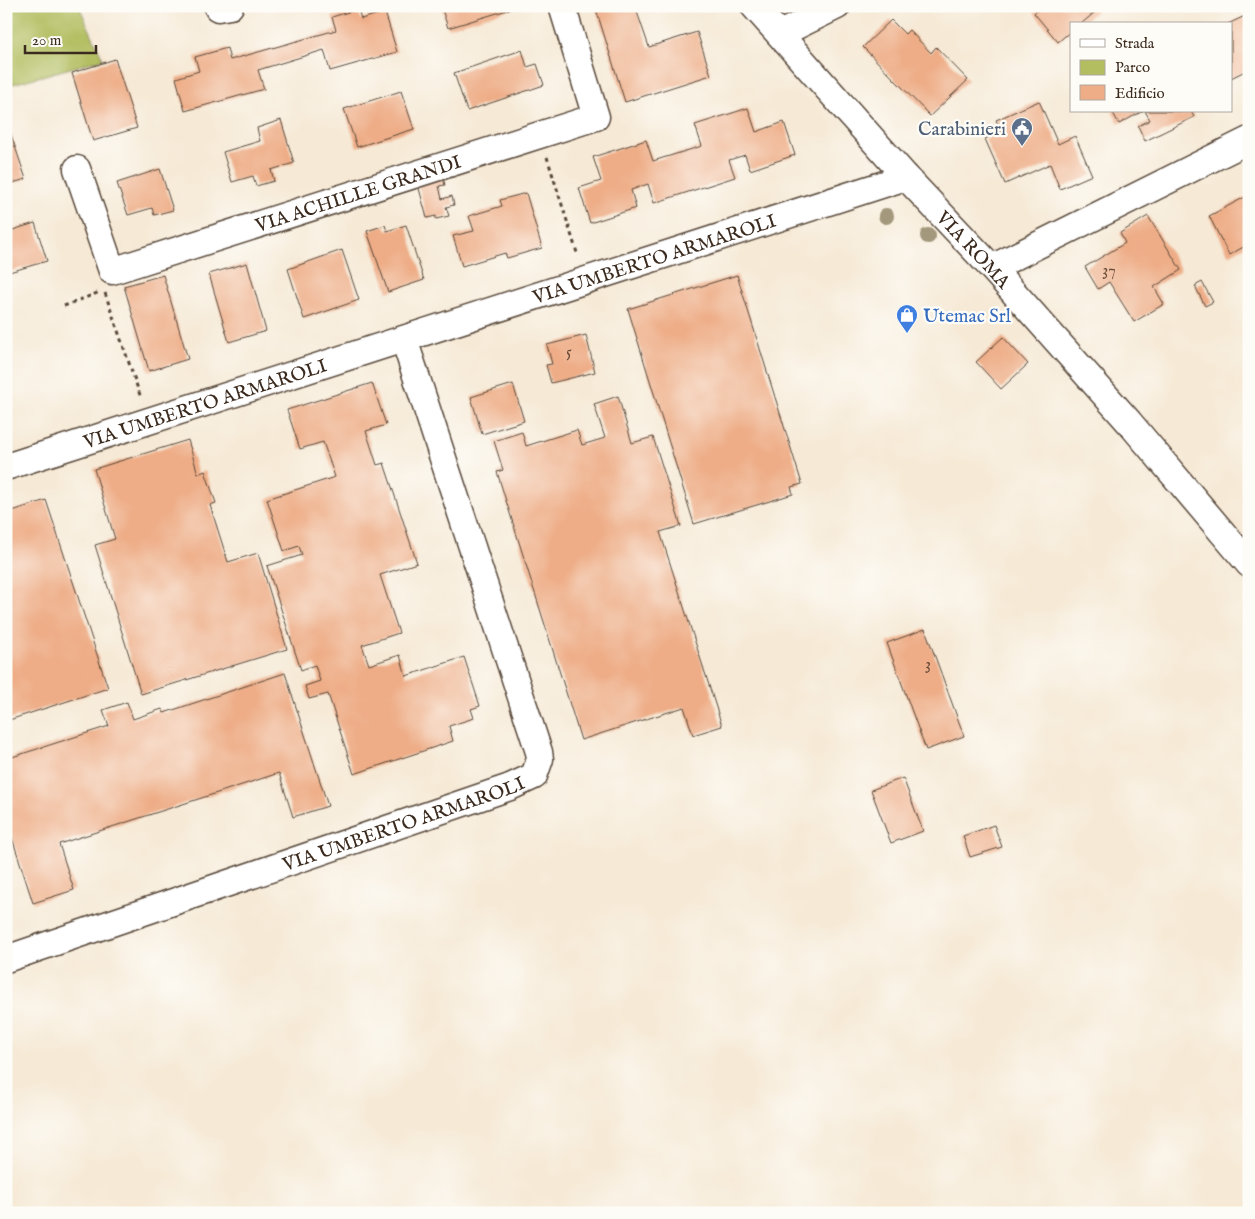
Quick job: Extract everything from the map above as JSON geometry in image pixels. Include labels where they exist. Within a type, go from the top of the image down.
[{"type":"street","name":"VIA ACHILLE GRANDI","points":[[77,169],[112,271],[596,118],[562,6]]},
{"type":"street","name":"VIA ROMA","points":[[754,6],[906,177],[992,268],[1129,422],[1249,564]]},
{"type":"street","points":[[780,34],[837,6]]},
{"type":"street","points":[[992,268],[1249,140]]},
{"type":"street","name":"VIA UMBERTO ARMAROLI","points":[[6,467],[906,177]]},
{"type":"street","name":"VIA UMBERTO ARMAROLI","points":[[6,959],[500,790],[534,776],[540,759],[540,752],[404,339]]},
{"type":"path","points":[[540,135],[585,281]]},
{"type":"path","points":[[64,306],[104,290],[149,421]]},
{"type":"green space","points":[[6,6],[79,6],[103,59],[6,86]]},
{"type":"building","points":[[441,6],[517,6],[517,7],[448,28]]},
{"type":"building","points":[[595,6],[635,6],[649,47],[697,32],[711,75],[625,102]]},
{"type":"building","points":[[1042,6],[1102,6],[1083,22],[1070,22],[1070,32],[1058,42],[1034,13]]},
{"type":"building","points":[[358,9],[361,19],[385,12],[397,52],[330,71],[324,50],[258,70],[264,89],[185,111],[176,78],[199,71],[195,57],[227,48],[230,60],[336,30],[332,17]]},
{"type":"building","points":[[1249,14],[1249,69],[1232,78],[1232,22]]},
{"type":"building","points":[[891,20],[905,34],[909,30],[931,53],[936,47],[968,80],[930,116],[863,47]]},
{"type":"building","points":[[522,50],[527,67],[537,64],[544,85],[467,111],[454,73]]},
{"type":"building","points":[[115,59],[137,128],[93,141],[72,73]]},
{"type":"building","points":[[401,91],[414,129],[357,147],[344,109]]},
{"type":"building","points":[[1039,101],[1058,144],[1075,136],[1092,175],[1060,189],[1050,164],[1005,184],[985,139],[1001,131],[996,120]]},
{"type":"building","points":[[748,108],[756,132],[784,122],[795,155],[750,170],[745,155],[729,160],[735,177],[654,203],[648,184],[631,190],[636,208],[590,223],[579,188],[601,181],[593,157],[646,140],[653,161],[702,146],[695,125]]},
{"type":"building","points":[[1113,112],[1141,112],[1119,124]]},
{"type":"building","points":[[1146,112],[1192,112],[1194,117],[1145,141],[1138,126],[1150,120]]},
{"type":"building","points":[[6,120],[26,179],[6,185]]},
{"type":"building","points":[[281,120],[294,163],[271,170],[274,181],[256,186],[253,176],[232,182],[223,152],[260,141],[257,128]]},
{"type":"building","points":[[160,169],[173,210],[154,215],[152,208],[128,215],[117,183]]},
{"type":"building","points":[[442,174],[445,185],[439,186],[442,199],[452,196],[454,205],[446,207],[449,216],[436,219],[436,216],[427,218],[417,181]]},
{"type":"building","points":[[526,193],[542,248],[507,258],[505,253],[462,266],[453,236],[474,231],[469,216],[502,206],[500,200]]},
{"type":"building","points":[[1249,195],[1249,244],[1229,255],[1209,216]]},
{"type":"building","points":[[1148,216],[1181,270],[1154,287],[1164,304],[1134,322],[1109,282],[1098,289],[1085,267],[1125,243],[1120,233]]},
{"type":"building","points":[[35,223],[47,261],[6,273],[6,232]]},
{"type":"building","points":[[385,225],[387,231],[406,225],[424,280],[388,292],[367,231]]},
{"type":"building","points":[[342,250],[359,300],[304,319],[288,269]]},
{"type":"building","points":[[247,263],[266,331],[229,342],[209,274]]},
{"type":"building","points":[[163,275],[188,359],[149,371],[124,286]]},
{"type":"building","points":[[737,275],[802,484],[791,487],[793,494],[694,524],[628,309]]},
{"type":"building","points":[[1202,282],[1213,302],[1205,306],[1195,286]]},
{"type":"building","points":[[586,335],[595,372],[551,383],[546,365],[552,364],[547,345]]},
{"type":"building","points":[[1003,337],[1028,364],[1001,389],[976,362]]},
{"type":"building","points":[[372,383],[386,425],[366,431],[377,465],[384,463],[417,563],[380,575],[399,633],[362,645],[369,665],[400,655],[406,676],[464,657],[480,706],[471,709],[474,718],[449,726],[453,741],[354,774],[328,694],[309,699],[305,686],[320,681],[315,665],[301,670],[267,566],[302,555],[299,546],[284,551],[267,499],[335,477],[323,442],[300,449],[287,410]]},
{"type":"building","points":[[513,384],[524,421],[482,434],[471,397]]},
{"type":"building","points":[[618,396],[632,443],[653,437],[681,526],[660,532],[722,726],[693,735],[684,707],[581,740],[497,472],[503,470],[494,441],[522,432],[526,446],[577,430],[582,445],[605,438],[594,404]]},
{"type":"building","points":[[188,440],[198,474],[205,471],[216,503],[210,505],[228,562],[258,553],[287,649],[141,694],[95,545],[115,539],[94,469]]},
{"type":"building","points":[[46,500],[108,688],[6,721],[6,513]]},
{"type":"building","points":[[925,629],[964,736],[926,750],[887,643]]},
{"type":"building","points":[[285,673],[328,806],[293,817],[279,773],[59,844],[74,890],[33,903],[6,819],[6,759],[109,726],[103,710],[127,702],[133,719],[162,709],[164,713]]},
{"type":"building","points":[[903,778],[923,831],[891,843],[871,790]]},
{"type":"building","points":[[994,825],[1002,847],[970,857],[963,836]]},
{"type":"place","name":"Carabinieri","points":[[1022,147]]},
{"type":"place","name":"Utemac Srl","points":[[907,334]]}]
